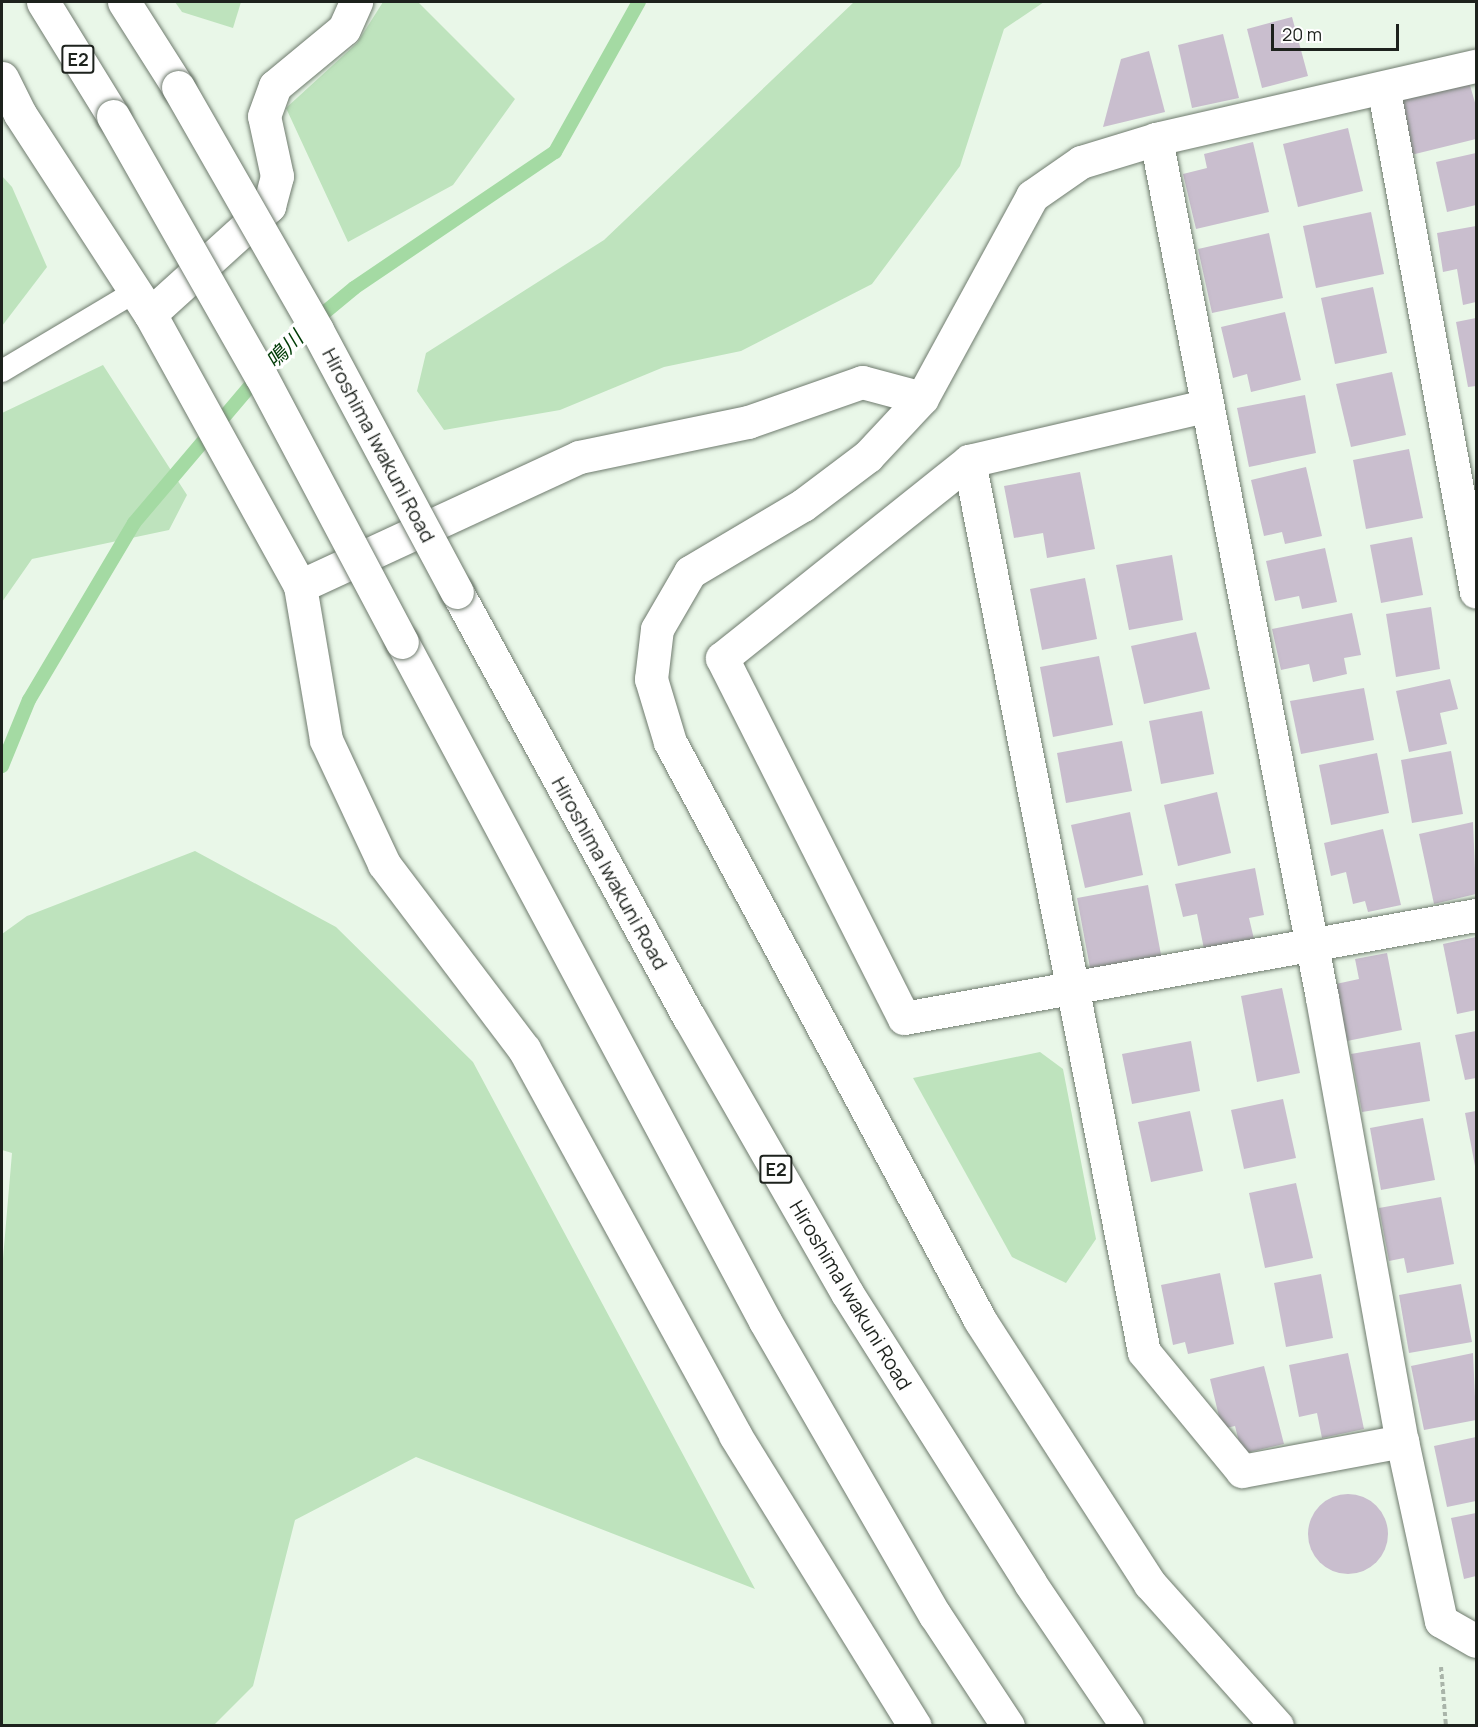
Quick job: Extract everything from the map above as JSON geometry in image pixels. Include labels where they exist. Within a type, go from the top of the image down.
[{"type":"main road","name":"E2","points":[[43,2],[113,116],[261,376],[765,1321],[935,1615],[1008,1725]]},
{"type":"main road","name":"Hiroshima Iwakuni Road","points":[[124,2],[178,87],[317,330],[689,1017],[847,1293],[1030,1583],[1127,1725]]},
{"type":"main road","points":[[143,303],[269,206],[277,176],[264,116],[275,86],[344,29],[356,2]]},
{"type":"main road","points":[[1278,1725],[1150,1584],[980,1320],[670,742],[651,679],[657,628],[690,572],[803,505],[867,456],[922,398],[1032,196],[1081,162],[1156,139],[1384,91],[1476,66]]},
{"type":"main road","points":[[2,78],[20,114],[143,303],[300,586],[326,740],[384,864],[524,1049],[735,1435],[915,1725]]},
{"type":"main road","points":[[1384,91],[1476,592]]},
{"type":"main road","points":[[1156,139],[1205,406],[1312,945],[1402,1440],[1441,1621],[1476,1641]]},
{"type":"main road","points":[[300,586],[579,458],[748,422],[862,382],[922,398]]},
{"type":"main road","points":[[1205,406],[969,461],[722,658],[904,1018],[1071,991],[1476,915]]},
{"type":"main road","points":[[969,461],[1071,991],[1144,1352],[1242,1471],[1402,1440]]},
{"type":"lane","points":[[2,371],[143,303]]},
{"type":"path","points":[[1441,1621],[1446,1725]]},
{"type":"green space","points":[[175,2],[241,2],[233,28],[182,12]]},
{"type":"green space","points":[[383,2],[418,2],[515,99],[453,185],[348,242],[286,108],[357,43]]},
{"type":"green space","points":[[854,2],[1044,2],[1004,29],[960,166],[872,284],[741,351],[664,367],[560,410],[444,430],[417,391],[426,353],[604,240]]},
{"type":"green space","points":[[2,176],[12,187],[47,267],[2,326]]},
{"type":"green space","points":[[103,365],[187,495],[169,530],[32,559],[2,602],[2,413]]},
{"type":"green space","points":[[195,851],[336,927],[473,1062],[755,1589],[416,1457],[295,1520],[253,1686],[214,1725],[2,1725],[2,1270],[12,1153],[2,1150],[2,934],[27,916]]},
{"type":"green space","points":[[1040,1052],[1063,1069],[1096,1239],[1066,1283],[1012,1257],[913,1078]]},
{"type":"building","points":[[1292,17],[1308,76],[1262,88],[1247,29]]},
{"type":"building","points":[[1223,34],[1239,98],[1192,108],[1178,45]]},
{"type":"building","points":[[1149,51],[1165,112],[1103,127],[1121,59]]},
{"type":"building","points":[[1469,82],[1476,106],[1476,139],[1411,155],[1397,99]]},
{"type":"building","points":[[1348,128],[1363,191],[1298,207],[1283,144]]},
{"type":"building","points":[[1253,142],[1269,212],[1196,229],[1183,174],[1207,168],[1204,154]]},
{"type":"building","points":[[1476,153],[1476,205],[1447,212],[1436,162]]},
{"type":"building","points":[[1371,212],[1384,274],[1316,288],[1303,226]]},
{"type":"building","points":[[1476,226],[1476,302],[1463,305],[1457,269],[1443,272],[1437,233]]},
{"type":"building","points":[[1269,233],[1283,298],[1212,313],[1198,249]]},
{"type":"building","points":[[1373,287],[1387,353],[1335,364],[1321,298]]},
{"type":"building","points":[[1285,312],[1301,380],[1251,392],[1247,374],[1233,378],[1221,327]]},
{"type":"building","points":[[1476,318],[1476,386],[1468,387],[1456,322]]},
{"type":"building","points":[[1392,372],[1406,435],[1351,447],[1336,384]]},
{"type":"building","points":[[1305,395],[1316,453],[1249,467],[1237,408]]},
{"type":"building","points":[[1409,449],[1423,518],[1366,529],[1353,460]]},
{"type":"building","points":[[1306,467],[1322,536],[1285,544],[1282,532],[1264,536],[1251,480]]},
{"type":"building","points":[[1080,472],[1095,549],[1047,558],[1043,533],[1014,538],[1004,486]]},
{"type":"building","points":[[1412,537],[1423,595],[1381,603],[1370,545]]},
{"type":"building","points":[[1325,548],[1337,602],[1302,609],[1299,596],[1275,601],[1266,561]]},
{"type":"building","points":[[1172,555],[1183,620],[1129,630],[1116,565]]},
{"type":"building","points":[[1085,578],[1097,639],[1042,650],[1030,589]]},
{"type":"building","points":[[1431,607],[1440,669],[1396,677],[1386,614]]},
{"type":"building","points":[[1352,613],[1361,655],[1344,658],[1347,674],[1313,682],[1309,664],[1281,670],[1272,629]]},
{"type":"building","points":[[1196,632],[1210,689],[1144,704],[1131,646]]},
{"type":"building","points":[[1099,656],[1113,725],[1053,737],[1040,667]]},
{"type":"building","points":[[1450,679],[1458,709],[1440,713],[1447,744],[1409,752],[1396,691]]},
{"type":"building","points":[[1364,688],[1374,740],[1301,754],[1290,701]]},
{"type":"building","points":[[1202,711],[1214,774],[1161,784],[1149,721]]},
{"type":"building","points":[[1122,741],[1132,791],[1066,803],[1057,753]]},
{"type":"building","points":[[1451,751],[1463,814],[1412,823],[1401,760]]},
{"type":"building","points":[[1377,753],[1389,813],[1331,825],[1319,765]]},
{"type":"building","points":[[1217,792],[1231,853],[1178,866],[1164,805]]},
{"type":"building","points":[[1130,812],[1143,875],[1085,888],[1071,825]]},
{"type":"building","points":[[1473,822],[1476,894],[1434,904],[1419,834]]},
{"type":"building","points":[[1383,829],[1401,905],[1368,912],[1365,901],[1353,904],[1346,872],[1331,876],[1324,843]]},
{"type":"building","points":[[1255,868],[1264,915],[1249,918],[1254,939],[1204,949],[1197,914],[1183,917],[1175,884]]},
{"type":"building","points":[[1148,885],[1162,960],[1091,973],[1077,898]]},
{"type":"building","points":[[1476,937],[1476,1010],[1457,1014],[1443,944]]},
{"type":"building","points":[[1387,953],[1402,1030],[1347,1041],[1336,984],[1359,979],[1355,959]]},
{"type":"building","points":[[1282,988],[1300,1073],[1257,1082],[1241,996]]},
{"type":"building","points":[[1476,1031],[1476,1078],[1465,1080],[1455,1035]]},
{"type":"building","points":[[1191,1041],[1200,1091],[1132,1104],[1122,1054]]},
{"type":"building","points":[[1420,1042],[1430,1101],[1362,1112],[1351,1054]]},
{"type":"building","points":[[1283,1099],[1296,1158],[1244,1169],[1231,1110]]},
{"type":"building","points":[[1190,1111],[1203,1171],[1151,1182],[1138,1122]]},
{"type":"building","points":[[1476,1111],[1476,1166],[1475,1166],[1465,1113]]},
{"type":"building","points":[[1423,1118],[1435,1180],[1381,1190],[1370,1128]]},
{"type":"building","points":[[1296,1183],[1313,1258],[1265,1268],[1249,1193]]},
{"type":"building","points":[[1441,1197],[1454,1264],[1407,1273],[1404,1258],[1389,1261],[1379,1208]]},
{"type":"building","points":[[1220,1273],[1234,1344],[1188,1354],[1185,1342],[1173,1345],[1161,1285]]},
{"type":"building","points":[[1321,1274],[1333,1338],[1286,1347],[1274,1283]]},
{"type":"building","points":[[1461,1284],[1472,1342],[1409,1353],[1399,1295]]},
{"type":"building","points":[[1348,1353],[1364,1429],[1322,1438],[1317,1413],[1299,1417],[1289,1365]]},
{"type":"building","points":[[1473,1353],[1476,1420],[1424,1430],[1411,1366]]},
{"type":"building","points":[[1264,1366],[1284,1444],[1242,1454],[1235,1426],[1222,1429],[1210,1379]]},
{"type":"building","points":[[1476,1437],[1476,1501],[1447,1507],[1434,1446]]},
{"type":"building","points":[[1348,1494],[1363,1497],[1376,1506],[1385,1519],[1388,1534],[1385,1549],[1376,1562],[1363,1571],[1348,1574],[1333,1571],[1320,1562],[1311,1549],[1308,1534],[1311,1519],[1320,1506],[1333,1497]]},
{"type":"building","points":[[1476,1513],[1476,1576],[1464,1579],[1451,1518]]},
{"type":"waterway","name":"鳴川","points":[[2,766],[29,700],[134,523],[284,346],[354,288],[555,152],[639,2]]}]
